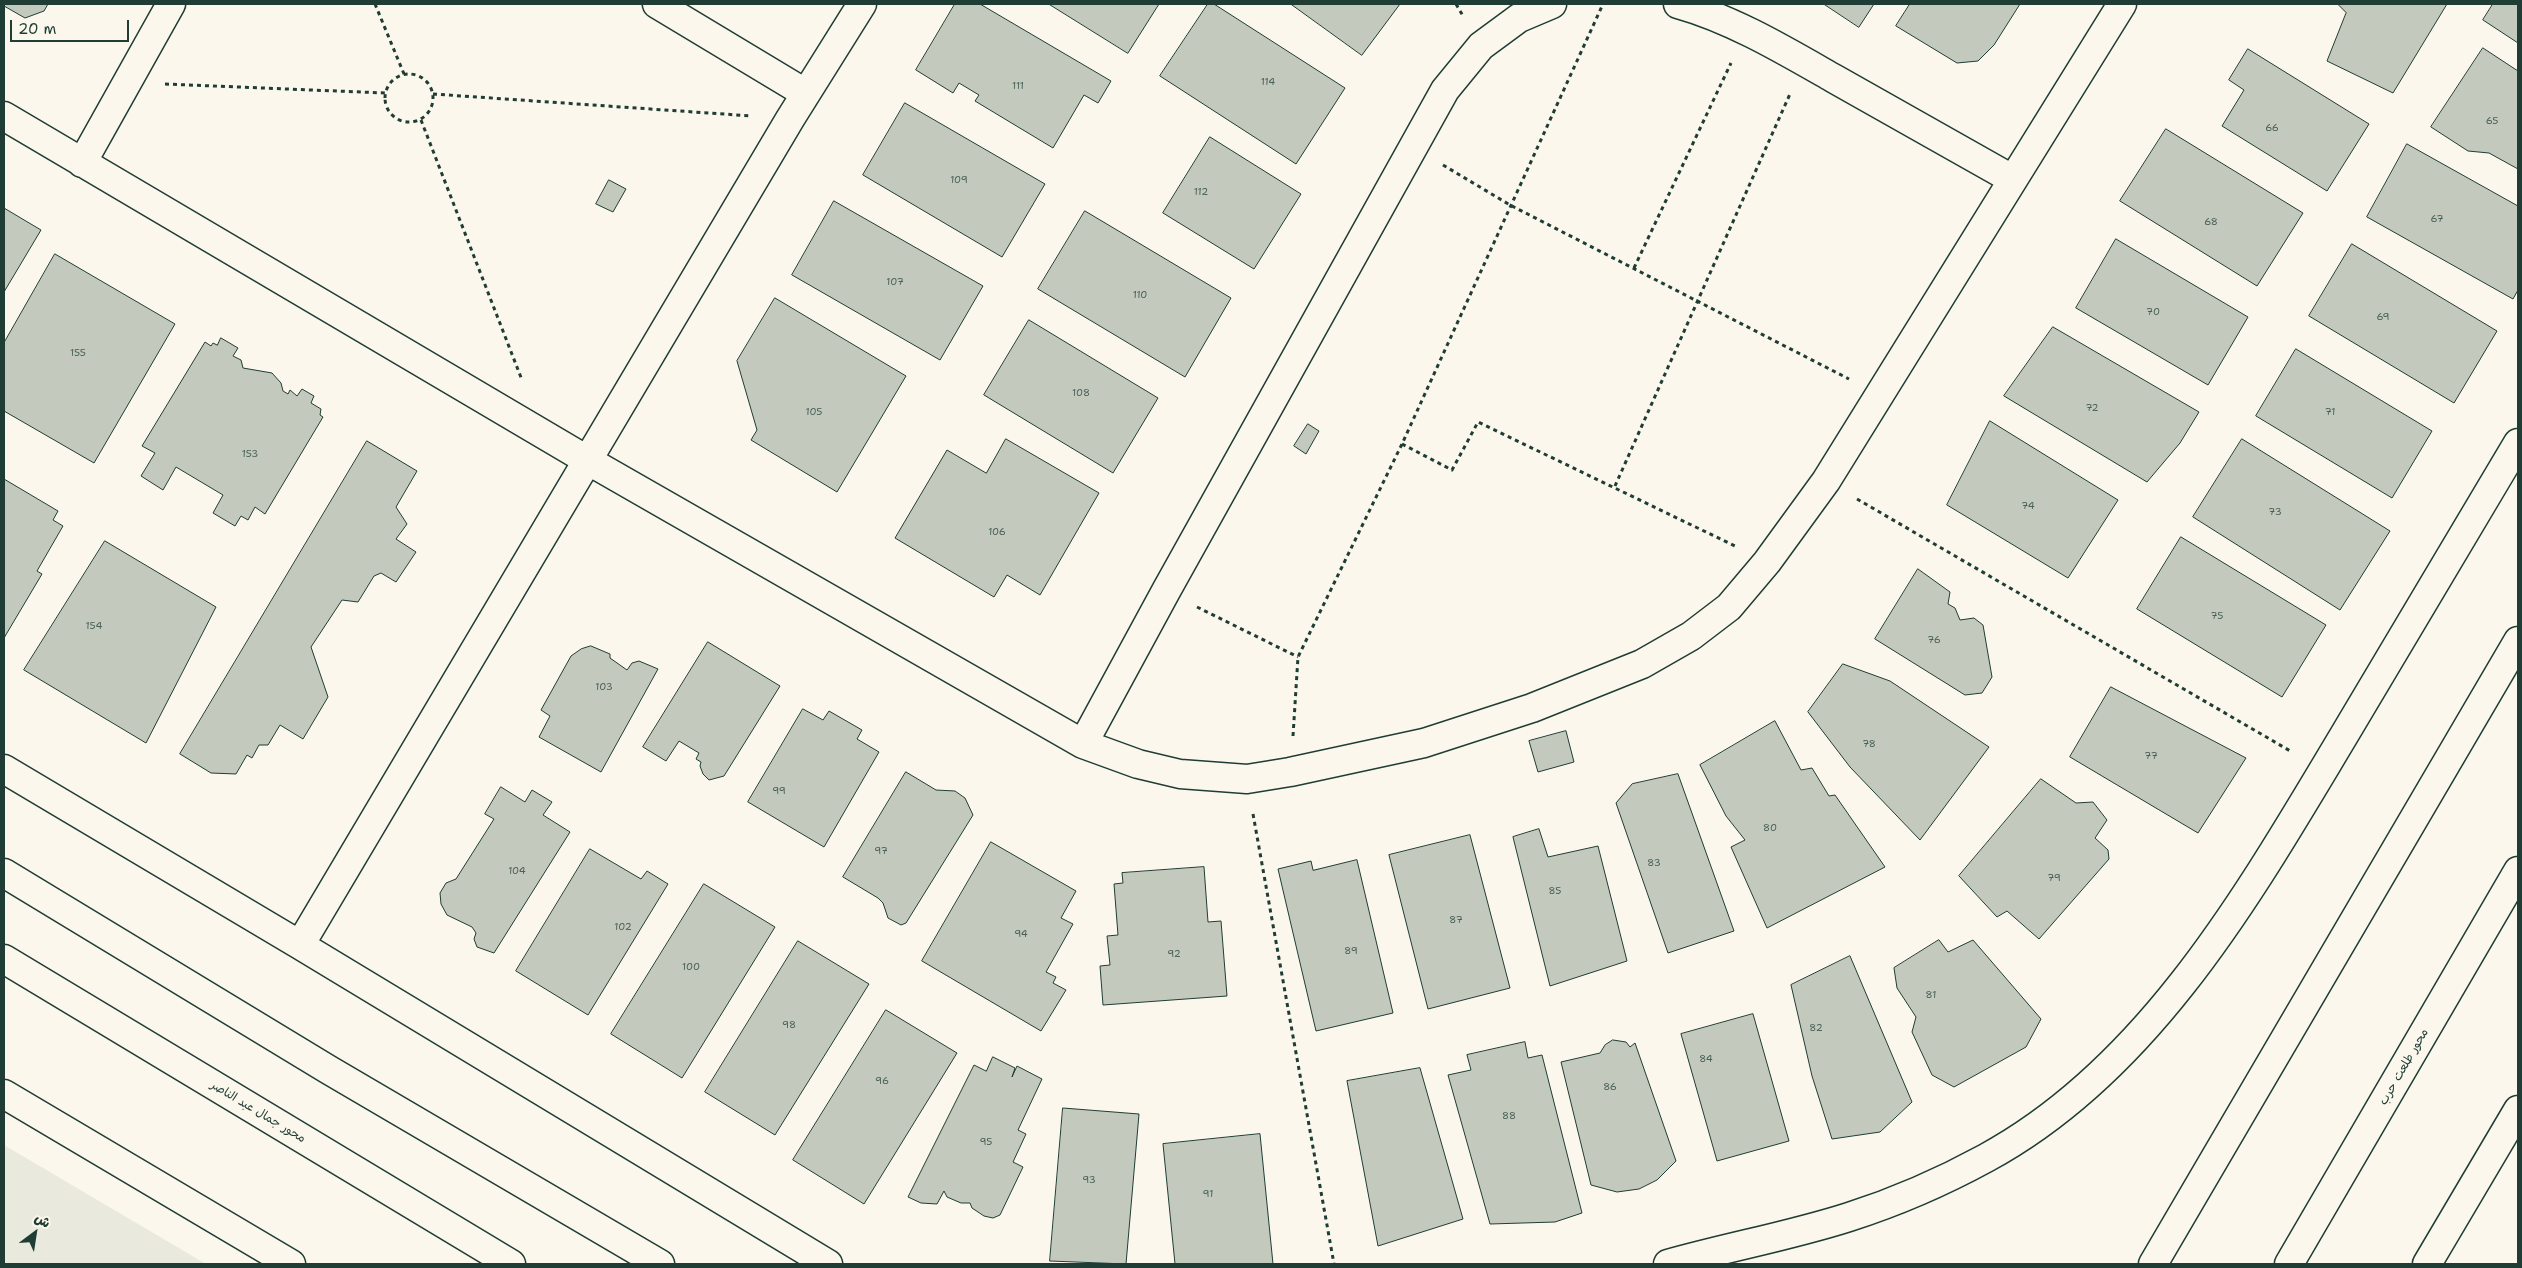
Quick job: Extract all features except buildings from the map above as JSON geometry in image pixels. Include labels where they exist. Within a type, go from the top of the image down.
[{"type":"street","points":[[82,163],[171,4]]},
{"type":"street","points":[[657,4],[805,94]]},
{"type":"street","points":[[300,945],[790,119],[862,4]]},
{"type":"street","points":[[1083,744],[1445,90],[1481,46],[1519,18],[1552,4]]},
{"type":"street","points":[[1678,4],[1693,8],[1746,31],[2012,179]]},
{"type":"street","points":[[4,116],[588,460],[1083,744],[1138,764],[1180,774],[1247,778],[1290,772],[1424,743],[1532,708],[1642,664],[1691,636],[1729,607],[1767,562],[1826,481],[2122,4]]},
{"type":"street","points":[[1668,1264],[1848,1218],[1910,1195],[1987,1158],[2064,1108],[2130,1044],[2199,963],[2263,870],[2518,444]]},
{"type":"street","points":[[2153,1264],[2518,641]]},
{"type":"street","points":[[4,769],[300,945],[828,1264]]},
{"type":"street","name":"محور طلعت حرب","points":[[2289,1264],[2518,870]]},
{"type":"street","points":[[4,873],[329,1070],[660,1264]]},
{"type":"street","name":"محور جمال عبد الناصر","points":[[4,959],[512,1264]]},
{"type":"street","points":[[4,1094],[291,1264]]},
{"type":"street","points":[[2427,1264],[2518,1110]]},
{"type":"path","points":[[375,4],[404,74]]},
{"type":"path","points":[[1290,772],[1298,657],[1402,444],[1603,4]]},
{"type":"path","points":[[1634,268],[1746,31]]},
{"type":"path","points":[[1615,486],[1804,62]]},
{"type":"path","points":[[404,74],[418,75],[428,82],[433,94],[431,109],[421,120],[407,122],[395,118],[386,106],[385,93],[389,85],[404,74]]},
{"type":"path","points":[[127,83],[385,93]]},
{"type":"path","points":[[433,94],[790,119]]},
{"type":"path","points":[[421,120],[543,433]]},
{"type":"path","points":[[1413,147],[1510,205],[1880,395]]},
{"type":"path","points":[[1402,444],[1452,470],[1478,422],[1615,486],[1767,562]]},
{"type":"path","points":[[1826,481],[2323,770]]},
{"type":"path","points":[[1166,591],[1298,657]]},
{"type":"path","points":[[1247,778],[1334,1264]]},
{"type":"shaded area","points":[[4,1145],[206,1264],[4,1264]]}]
